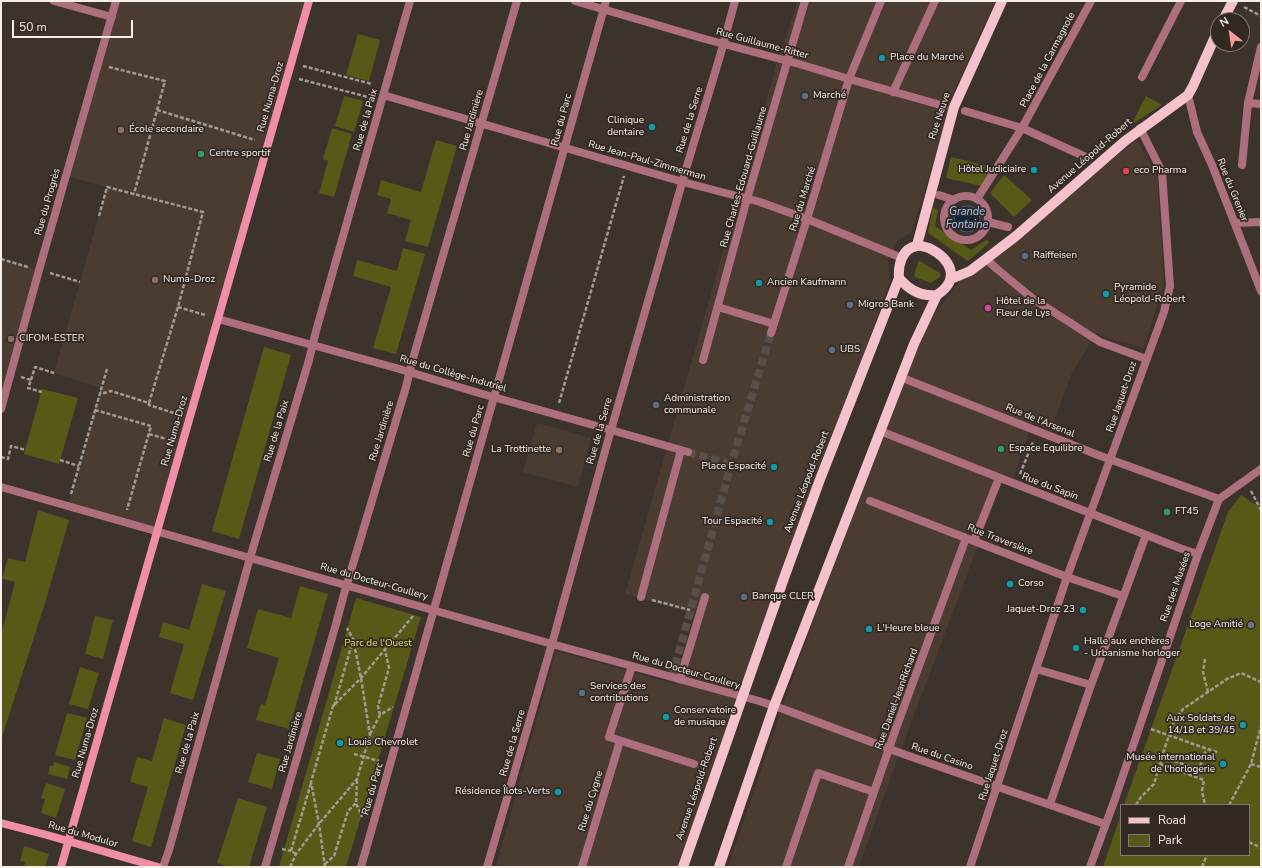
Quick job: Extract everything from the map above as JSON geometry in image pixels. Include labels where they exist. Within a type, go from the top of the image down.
[{"type":"main road","name":"Rue Numa-Droz","points":[[61,867],[309,1]]},
{"type":"main road","name":"Rue Neuve","points":[[917,245],[954,107],[1002,1]]},
{"type":"main road","points":[[1227,12],[1233,1]]},
{"type":"main road","name":"Avenue Léopold-Robert","points":[[951,279],[970,271],[1016,236],[1125,140],[1188,95],[1210,48]]},
{"type":"main road","points":[[917,245],[926,247],[940,255],[949,266],[952,273],[951,279],[943,291],[937,295],[931,296],[918,293],[907,287],[899,278],[899,264],[902,258],[906,252],[917,245]]},
{"type":"main road","name":"Avenue Léopold-Robert","points":[[683,867],[742,696],[819,482],[899,278]]},
{"type":"main road","points":[[719,867],[774,706],[900,377],[937,295]]},
{"type":"main road","name":"Rue du Modulor","points":[[1,823],[158,867]]},
{"type":"street","points":[[54,1],[112,17]]},
{"type":"street","name":"Rue du Progrès","points":[[1,409],[116,1]]},
{"type":"street","name":"Rue de la Paix","points":[[163,867],[410,1]]},
{"type":"street","name":"Rue Jardinière","points":[[265,867],[406,387],[517,1]]},
{"type":"street","name":"Rue Guillaume-Ritter","points":[[575,1],[605,5],[723,43],[944,106]]},
{"type":"street","name":"Rue de la Serre","points":[[487,867],[552,644],[610,430],[735,1]]},
{"type":"street","name":"Rue Charles-Edouard-Guillaume","points":[[704,360],[747,199],[805,1]]},
{"type":"street","name":"Rue du Marché","points":[[771,333],[849,79],[881,1]]},
{"type":"street","points":[[893,92],[935,1]]},
{"type":"street","name":"Place de la Carmagnole","points":[[977,199],[1022,128],[1091,1]]},
{"type":"street","points":[[1142,77],[1182,1]]},
{"type":"street","name":"Rue du Parc","points":[[361,867],[605,5]]},
{"type":"street","points":[[1242,165],[1248,103],[1261,47]]},
{"type":"street","name":"Rue Jean-Paul-Zimmerman","points":[[383,95],[683,182],[760,202],[807,219],[902,258]]},
{"type":"street","name":"Rue du Grenier","points":[[1188,95],[1197,132],[1212,165],[1261,291]]},
{"type":"street","points":[[1248,103],[1261,104]]},
{"type":"street","points":[[965,111],[1022,128],[1088,158]]},
{"type":"street","name":"Rue Jaquet-Droz","points":[[970,867],[1067,577],[1164,312],[1170,286],[1162,172],[1140,128]]},
{"type":"street","points":[[939,195],[954,200]]},
{"type":"street","points":[[965,196],[977,199],[982,203],[988,215],[988,222],[981,234],[975,238],[961,240],[949,232],[945,225],[945,211],[948,205],[954,200],[965,196]]},
{"type":"street","points":[[988,222],[1008,227]]},
{"type":"street","points":[[1235,223],[1261,222]]},
{"type":"street","points":[[986,259],[1032,298],[1100,342],[1146,360]]},
{"type":"street","points":[[718,307],[774,324]]},
{"type":"street","name":"Rue du Collège-Indutriel","points":[[218,318],[685,451],[641,597]]},
{"type":"street","name":"Rue de l'Arsenal","points":[[900,377],[1111,460],[1219,499]]},
{"type":"street","name":"Rue du Sapin","points":[[880,431],[1198,554]]},
{"type":"street","points":[[1219,499],[1261,469]]},
{"type":"street","name":"Rue Daniel-JeanRichard","points":[[848,867],[889,749],[970,539],[999,478]]},
{"type":"street","name":"Rue du Docteur-Coullery","points":[[1,487],[552,644],[742,696]]},
{"type":"street","name":"Rue des Musées","points":[[1090,867],[1198,554],[1219,499]]},
{"type":"street","name":"Rue Traversière","points":[[870,501],[1067,577],[1123,596]]},
{"type":"street","points":[[1050,804],[1146,535]]},
{"type":"street","points":[[680,679],[705,597]]},
{"type":"street","points":[[632,666],[609,737],[694,764]]},
{"type":"street","points":[[1036,669],[1091,686]]},
{"type":"street","points":[[742,696],[774,706]]},
{"type":"street","name":"Rue du Casino","points":[[774,706],[889,749],[1105,824]]},
{"type":"street","name":"Rue du Cygne","points":[[582,867],[620,741]]},
{"type":"street","points":[[786,867],[818,773],[874,792]]},
{"type":"path","points":[[1233,1],[1261,16]]},
{"type":"path","points":[[98,64],[165,81],[134,194]]},
{"type":"path","points":[[303,66],[372,84]]},
{"type":"path","points":[[300,79],[368,97]]},
{"type":"path","points":[[157,110],[255,140]]},
{"type":"path","points":[[559,403],[624,174]]},
{"type":"path","points":[[99,216],[107,187],[203,212],[178,307],[149,403]]},
{"type":"path","points":[[178,307],[205,315]]},
{"type":"path","points":[[42,392],[28,388],[35,367],[54,373]]},
{"type":"path","points":[[71,494],[107,369]]},
{"type":"path","points":[[26,378],[31,380]]},
{"type":"path","points":[[100,392],[104,394],[111,391],[177,414]]},
{"type":"path","points":[[95,410],[151,426],[127,510]]},
{"type":"path","points":[[149,434],[170,440]]},
{"type":"path","points":[[1018,477],[1033,441]]},
{"type":"path","points":[[1,457],[8,459],[11,446],[26,450]]},
{"type":"path","points":[[60,460],[79,466]]},
{"type":"path","points":[[1250,489],[1261,510]]},
{"type":"path","points":[[641,597],[690,610]]},
{"type":"path","points":[[333,706],[361,678],[414,614]]},
{"type":"path","points":[[346,626],[353,639],[370,735]]},
{"type":"path","points":[[291,851],[353,639]]},
{"type":"path","points":[[380,715],[378,706],[389,668],[385,650]]},
{"type":"path","points":[[1205,659],[1203,672],[1208,692]]},
{"type":"path","points":[[1137,804],[1141,797],[1154,784],[1174,721],[1184,709],[1227,679],[1241,673],[1261,682]]},
{"type":"path","points":[[362,818],[356,803],[357,779],[363,757],[370,735],[380,715],[396,706]]},
{"type":"path","points":[[1230,804],[1251,764],[1261,726]]},
{"type":"path","points":[[1151,729],[1219,753]]},
{"type":"path","points":[[1163,757],[1199,770],[1206,749]]},
{"type":"path","points":[[354,754],[380,761]]},
{"type":"path","points":[[1160,764],[1204,780],[1202,790],[1205,804]]},
{"type":"path","points":[[1251,764],[1261,767]]},
{"type":"path","points":[[290,867],[296,854],[357,779]]},
{"type":"path","points":[[311,782],[325,865]]},
{"type":"path","points":[[325,865],[334,856],[348,811],[356,803]]},
{"type":"path","points":[[1250,842],[1261,848]]},
{"type":"path","points":[[281,849],[291,851],[296,854]]},
{"type":"path","points":[[1202,867],[1207,856]]},
{"type":"shaded area","name":"Numa-Droz","points":[[116,1],[309,1],[157,531],[68,506],[101,388],[54,373],[107,187],[66,176]]},
{"type":"shaded area","points":[[798,1],[995,1],[951,99],[946,122],[912,231],[898,240],[888,259],[890,280],[784,583],[679,867],[496,867],[556,651],[675,684],[695,614],[625,594],[777,63]]},
{"type":"shaded area","points":[[1137,139],[1157,175],[1164,285],[1143,348],[1096,333],[1071,375],[1051,430],[1032,423],[1013,478],[1005,474],[897,760],[859,867],[728,867],[797,665],[923,329],[962,278],[994,257]]},
{"type":"shaded area","name":"CIFOM-ESTER","points":[[1,258],[39,270],[1,409]]},
{"type":"shaded area","name":"La Trottinette","points":[[537,423],[591,438],[578,487],[523,472]]},
{"type":"green space","points":[[358,34],[380,40],[369,81],[346,75]]},
{"type":"green space","points":[[344,96],[363,101],[354,132],[335,126]]},
{"type":"green space","points":[[1146,96],[1162,105],[1131,125]]},
{"type":"green space","points":[[332,128],[352,134],[334,197],[319,193],[328,161],[323,159]]},
{"type":"green space","points":[[436,140],[457,146],[428,247],[405,241],[411,220],[387,213],[391,199],[377,195],[381,180],[421,192]]},
{"type":"green space","points":[[951,157],[993,167],[981,186],[946,178]]},
{"type":"green space","points":[[1004,175],[1032,200],[1014,217],[990,193]]},
{"type":"green space","points":[[933,207],[938,211],[935,226],[971,250],[986,240],[990,242],[968,261],[928,233]]},
{"type":"green space","points":[[403,248],[425,254],[396,354],[373,348],[391,287],[353,276],[357,260],[397,271]]},
{"type":"green space","points":[[919,261],[940,273],[940,277],[931,283],[915,277],[914,274]]},
{"type":"green space","points":[[264,347],[291,355],[239,539],[212,531]]},
{"type":"green space","points":[[42,389],[78,398],[59,464],[24,454]]},
{"type":"green space","points":[[1241,495],[1261,508],[1261,867],[1103,867],[1120,817],[1120,856],[1250,856],[1250,804],[1124,804],[1228,512]]},
{"type":"green space","points":[[38,510],[69,520],[46,600],[1,740],[1,635],[15,582],[2,579],[8,558],[25,562]]},
{"type":"green space","points":[[202,584],[226,591],[193,700],[170,693],[184,644],[159,637],[163,622],[189,630]]},
{"type":"green space","points":[[300,586],[328,594],[289,729],[256,720],[261,704],[265,705],[279,658],[247,648],[258,609],[291,618]]},
{"type":"green space","name":"Parc de l'Ouest","points":[[356,598],[421,617],[346,867],[279,867]]},
{"type":"green space","points":[[95,616],[113,620],[103,659],[85,654]]},
{"type":"green space","points":[[80,667],[99,673],[88,709],[69,704]]},
{"type":"green space","points":[[67,713],[87,718],[75,760],[55,755]]},
{"type":"green space","points":[[164,718],[186,725],[151,847],[132,841],[148,787],[130,782],[137,757],[152,761]]},
{"type":"green space","points":[[257,753],[280,759],[272,789],[248,782]]},
{"type":"green space","points":[[54,762],[70,767],[67,779],[48,774],[50,766],[53,766]]},
{"type":"green space","points":[[46,783],[65,789],[56,818],[41,813],[45,799],[41,798]]},
{"type":"green space","points":[[238,798],[267,807],[249,867],[229,867],[217,863]]},
{"type":"green space","points":[[24,846],[49,854],[45,867],[24,867],[25,862],[20,861]]},
{"type":"water","name":"Grande Fontaine","points":[[967,206],[976,210],[980,219],[976,228],[967,232],[958,228],[954,219],[958,210]]},
{"type":"tunnel","points":[[672,677],[731,465],[771,333]]},
{"type":"tunnel","points":[[688,452],[731,465]]},
{"type":"place","name":"Place du Marché","points":[[882,58]]},
{"type":"place","name":"Marché","points":[[805,96]]},
{"type":"place","name":"Clinique dentaire","points":[[652,127]]},
{"type":"place","name":"École secondaire","points":[[121,130]]},
{"type":"place","name":"Centre sportif","points":[[201,154]]},
{"type":"place","name":"Hôtel Judiciaire","points":[[1034,170]]},
{"type":"place","name":"eco Pharma","points":[[1126,171]]},
{"type":"place","name":"Raiffeisen","points":[[1025,256]]},
{"type":"place","name":"Numa-Droz","points":[[155,280]]},
{"type":"place","name":"Ancien Kaufmann","points":[[759,283]]},
{"type":"place","name":"Pyramide Léopold-Robert","points":[[1106,294]]},
{"type":"place","name":"Migros Bank","points":[[850,305]]},
{"type":"place","name":"Hôtel de la Fleur de Lys","points":[[988,308]]},
{"type":"place","name":"CIFOM-ESTER","points":[[11,339]]},
{"type":"place","name":"UBS","points":[[832,350]]},
{"type":"place","name":"Administration communale","points":[[656,405]]},
{"type":"place","name":"Espace Equilibre","points":[[1001,449]]},
{"type":"place","name":"La Trottinette","points":[[559,450]]},
{"type":"place","name":"Place Espacité","points":[[774,467]]},
{"type":"place","name":"FT45","points":[[1167,512]]},
{"type":"place","name":"Tour Espacité","points":[[770,522]]},
{"type":"place","name":"Corso","points":[[1010,584]]},
{"type":"place","name":"Banque CLER","points":[[744,597]]},
{"type":"place","name":"Jaquet-Droz 23","points":[[1083,610]]},
{"type":"place","name":"Loge Amitié","points":[[1251,625]]},
{"type":"place","name":"L'Heure bleue","points":[[869,629]]},
{"type":"place","name":"Halle aux enchères - Urbanisme horloger","points":[[1076,648]]},
{"type":"place","name":"Services des contributions","points":[[582,693]]},
{"type":"place","name":"Conservatoire de musique","points":[[666,717]]},
{"type":"place","name":"Aux Soldats de 14/18 et 39/45","points":[[1243,725]]},
{"type":"place","name":"Louis Chevrolet","points":[[340,743]]},
{"type":"place","name":"Musée international de l'horlogerie","points":[[1223,764]]},
{"type":"place","name":"Résidence Îlots-Verts","points":[[558,792]]}]
